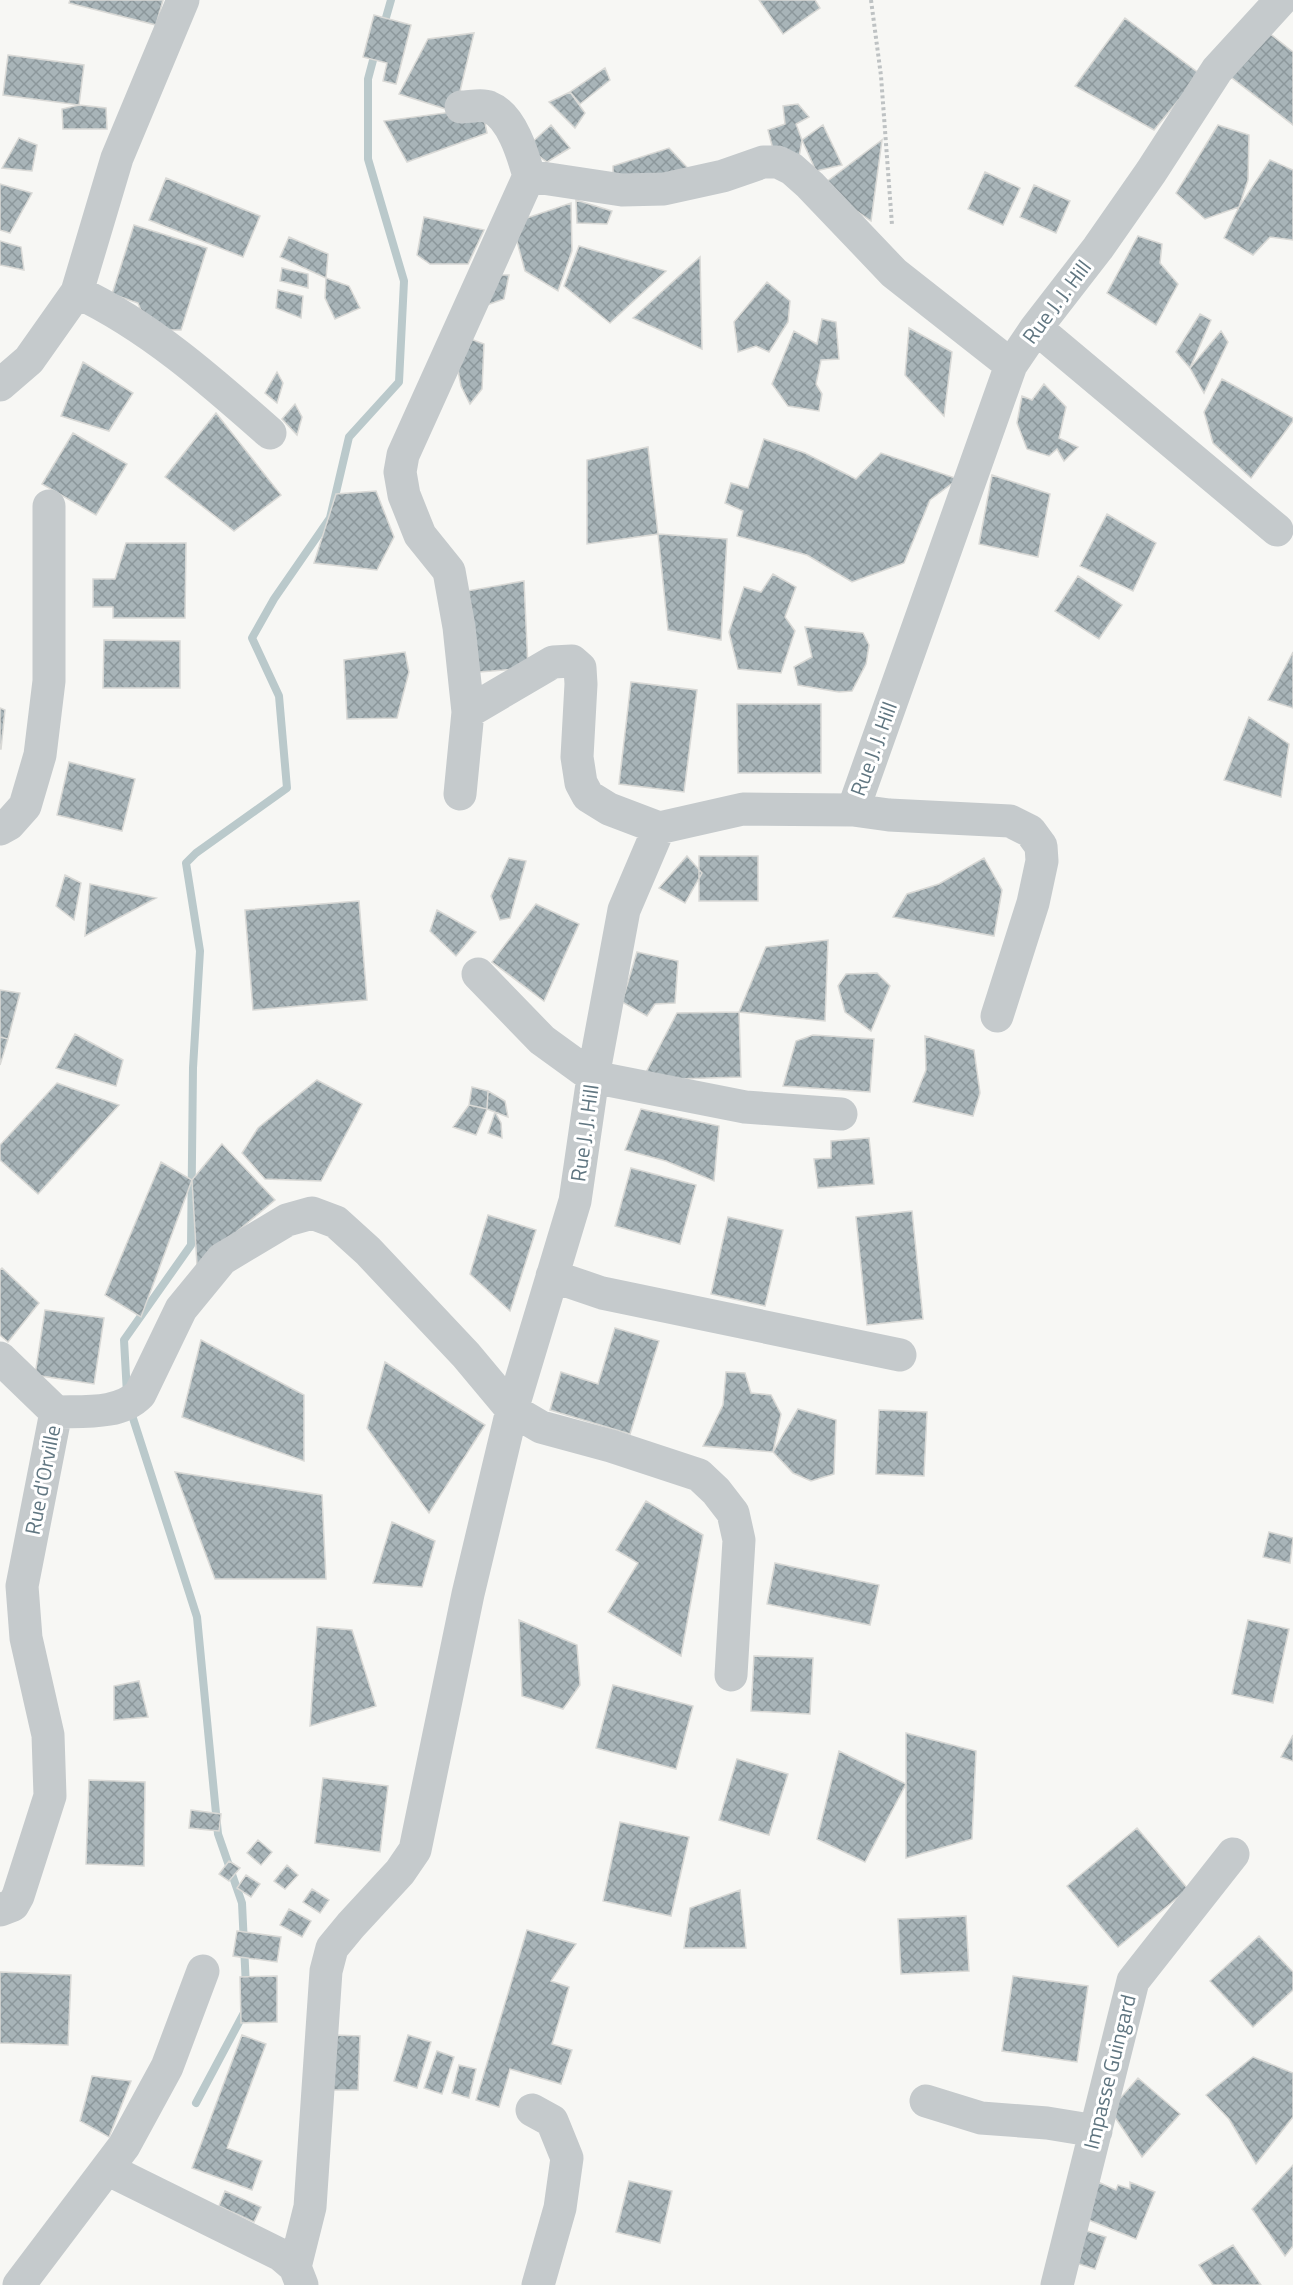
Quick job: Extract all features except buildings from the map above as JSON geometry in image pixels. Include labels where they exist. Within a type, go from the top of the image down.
[{"type":"street","points":[[0,385],[29,360],[77,292],[117,158],[183,0]]},
{"type":"street","name":"Rue J. J. Hill","points":[[298,2276],[310,2207],[326,1971],[333,1948],[400,1872],[415,1850],[468,1594],[512,1410],[575,1201],[593,1077],[624,910],[659,828],[742,809],[853,810],[1011,365],[1036,328],[1098,248],[1151,172],[1217,70],[1281,0]]},
{"type":"street","points":[[460,794],[468,712],[459,627],[449,571],[420,535],[404,495],[400,472],[403,455],[529,176],[511,129],[498,112],[487,106],[461,108]]},
{"type":"street","points":[[529,176],[622,190],[664,189],[723,176],[764,162],[778,162],[810,185],[894,273],[1011,365]]},
{"type":"street","points":[[77,292],[111,308],[204,374],[270,433]]},
{"type":"street","points":[[1036,328],[1276,530]]},
{"type":"street","points":[[0,829],[9,824],[25,806],[40,755],[49,681],[50,506]]},
{"type":"street","points":[[468,712],[553,662],[572,661],[579,668],[581,684],[577,757],[584,790],[588,796],[609,809],[659,828]]},
{"type":"street","points":[[853,810],[889,815],[1010,822],[1030,831],[1041,846],[1042,861],[1033,903],[997,1016]]},
{"type":"street","points":[[478,974],[542,1040],[593,1077],[745,1107],[841,1114]]},
{"type":"street","name":"Rue d'Orville","points":[[0,1910],[13,1905],[18,1896],[50,1796],[48,1735],[26,1638],[22,1586],[56,1412],[103,1410],[126,1405],[140,1394],[182,1309],[222,1259],[287,1220],[312,1213],[336,1222],[368,1251],[466,1355],[512,1410]]},
{"type":"street","points":[[552,1276],[602,1293],[900,1355]]},
{"type":"street","points":[[0,1358],[56,1412]]},
{"type":"street","points":[[512,1410],[541,1426],[699,1475],[716,1491],[733,1513],[739,1540],[731,1675]]},
{"type":"street","name":"Impasse Guingard","points":[[1057,2285],[1133,1981],[1233,1854]]},
{"type":"street","points":[[19,2285],[124,2146],[167,2067],[203,1971]]},
{"type":"street","points":[[926,2101],[981,2118],[1047,2123],[1096,2131]]},
{"type":"street","points":[[532,2110],[552,2121],[567,2158],[560,2208],[538,2285]]},
{"type":"street","points":[[107,2169],[281,2255],[298,2276]]},
{"type":"path","points":[[871,0],[882,88],[892,226]]},
{"type":"waterway","points":[[383,28],[391,0]]},
{"type":"waterway","points":[[127,1394],[124,1340],[191,1245],[193,1068],[200,951],[186,863],[196,853],[287,788],[279,696],[252,638],[274,599],[330,518],[349,437],[399,382],[404,281],[368,159],[368,79],[376,49]]},
{"type":"waterway","points":[[130,1409],[197,1617],[218,1834],[242,1903],[246,1987]]},
{"type":"waterway","points":[[196,2103],[245,2011]]}]
